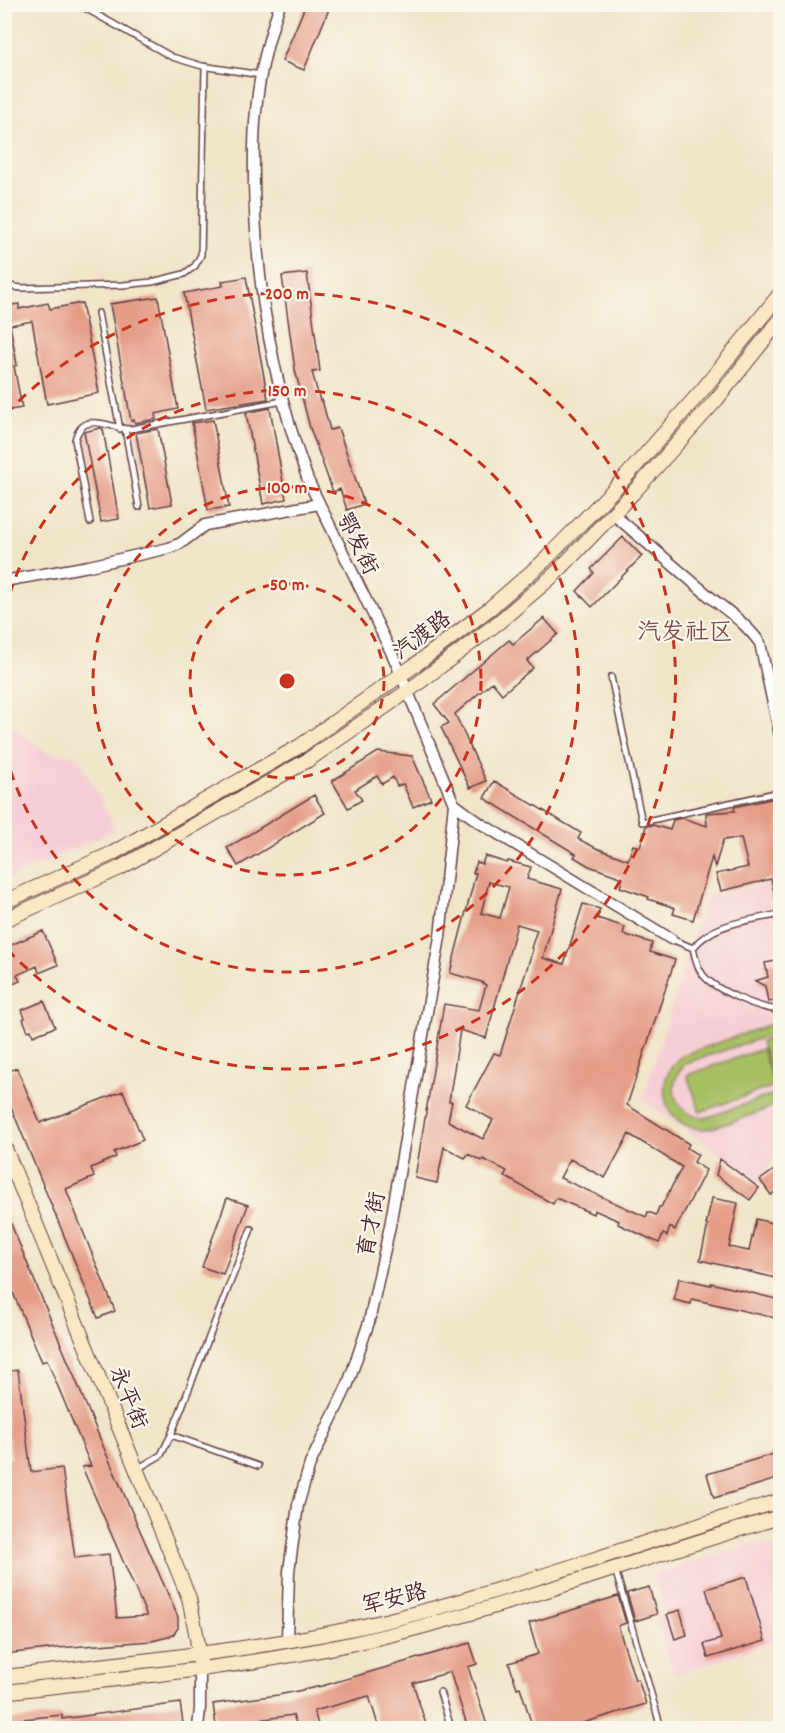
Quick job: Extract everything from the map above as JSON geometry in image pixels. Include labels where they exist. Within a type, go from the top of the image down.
[{"type":"street","name":"鄂发街","points":[[280,4],[261,75],[255,112],[254,142],[256,231],[262,290],[283,401],[297,450],[319,504],[394,658],[454,804]]},
{"type":"street","name":"汽渡路","points":[[4,902],[113,853],[300,746],[401,675],[497,602],[573,532],[667,430],[780,294]]},
{"type":"street","name":"汽渡路","points":[[4,920],[120,868],[209,819],[308,760],[408,691],[524,601],[555,574],[680,441],[780,323]]},
{"type":"street","points":[[4,581],[89,566],[169,548],[181,543],[205,525],[319,504]]},
{"type":"street","points":[[613,514],[711,598],[744,622],[753,633],[760,643],[780,736]]},
{"type":"street","points":[[454,804],[480,823],[671,939]]},
{"type":"street","name":"育才街","points":[[287,1641],[289,1571],[298,1505],[310,1464],[348,1384],[369,1322],[390,1226],[440,937],[454,804]]},
{"type":"street","name":"永平街","points":[[4,1146],[189,1598],[200,1668]]},
{"type":"street","name":"军安路","points":[[4,1677],[261,1646],[351,1629],[448,1604],[780,1501]]},
{"type":"street","name":"军安路","points":[[4,1692],[264,1660],[399,1632],[505,1603],[780,1516]]},
{"type":"street","points":[[198,1728],[200,1668]]},
{"type":"lane","points":[[78,4],[172,57],[205,67],[261,75]]},
{"type":"lane","points":[[4,285],[21,288],[123,285],[152,282],[184,274],[195,266],[201,255],[205,67]]},
{"type":"lane","points":[[98,314],[139,507]]},
{"type":"lane","points":[[90,522],[75,440],[81,428],[92,423],[104,422],[123,429],[283,401]]},
{"type":"lane","points":[[611,677],[642,822],[780,792]]},
{"type":"lane","points":[[693,948],[703,938],[719,928],[780,914]]},
{"type":"lane","points":[[671,939],[693,948]]},
{"type":"lane","points":[[693,948],[702,974],[716,986],[757,1006],[780,1010]]},
{"type":"lane","points":[[136,1469],[161,1455],[171,1436],[251,1229]]},
{"type":"lane","points":[[171,1436],[258,1466]]},
{"type":"lane","points":[[614,1568],[661,1728]]},
{"type":"lane","points":[[440,1692],[451,1728]]},
{"type":"shaded area","points":[[4,719],[47,753],[79,756],[116,830],[5,880]]},
{"type":"shaded area","points":[[780,881],[780,1151],[757,1182],[642,1100],[707,896]]},
{"type":"shaded area","points":[[754,1542],[780,1548],[780,1640],[674,1675],[655,1617],[665,1613],[653,1575]]},
{"type":"green space","points":[[780,1021],[780,1032],[686,1063],[675,1080],[674,1089],[676,1098],[686,1111],[694,1116],[705,1118],[780,1092],[780,1104],[729,1123],[708,1128],[687,1126],[677,1119],[665,1099],[667,1075],[673,1064],[683,1055]]},
{"type":"green space","points":[[780,1035],[780,1091],[778,1092],[761,1042]]},
{"type":"green space","points":[[762,1049],[774,1086],[700,1112],[687,1075]]},
{"type":"building","points":[[306,4],[331,4],[304,70],[282,61]]},
{"type":"building","points":[[307,273],[320,371],[312,372],[330,430],[338,428],[364,504],[347,510],[340,489],[333,492],[310,428],[295,370],[282,276]]},
{"type":"building","points":[[246,277],[268,399],[206,409],[184,293],[223,286],[222,281]]},
{"type":"building","points":[[158,297],[178,409],[155,414],[156,419],[135,423],[134,420],[131,421],[110,304]]},
{"type":"building","points":[[48,303],[50,309],[82,303],[99,393],[47,404],[32,321],[10,325],[17,365],[14,366],[22,408],[4,411],[4,306],[19,304],[19,309]]},
{"type":"building","points":[[270,408],[286,499],[263,504],[246,413]]},
{"type":"building","points":[[213,420],[229,507],[208,510],[192,423]]},
{"type":"building","points":[[103,429],[119,519],[101,522],[84,432]]},
{"type":"building","points":[[158,429],[172,504],[150,508],[136,433]]},
{"type":"building","points":[[623,537],[642,556],[592,607],[577,591],[594,573],[591,569]]},
{"type":"building","points":[[544,618],[558,634],[527,661],[533,668],[502,694],[492,682],[455,714],[486,781],[470,788],[441,727],[449,723],[434,704],[509,640],[513,644]]},
{"type":"building","points":[[378,752],[412,756],[431,799],[413,807],[403,784],[397,786],[393,777],[382,784],[377,776],[355,790],[362,800],[348,808],[332,781]]},
{"type":"building","points":[[494,781],[581,833],[578,839],[628,860],[633,845],[640,847],[646,826],[653,825],[670,830],[673,820],[682,818],[707,826],[706,813],[735,811],[734,807],[780,797],[780,900],[776,901],[771,879],[721,891],[716,874],[748,867],[741,838],[723,840],[715,867],[712,857],[693,920],[673,914],[675,908],[620,887],[623,878],[589,866],[574,857],[576,854],[484,798]]},
{"type":"building","points":[[314,795],[325,813],[238,866],[227,848]]},
{"type":"building","points":[[485,856],[531,867],[527,879],[562,889],[543,958],[564,964],[583,904],[600,909],[597,918],[625,927],[623,934],[652,943],[650,952],[675,960],[627,1105],[689,1144],[687,1148],[698,1155],[694,1162],[706,1170],[675,1230],[670,1227],[667,1236],[663,1234],[659,1243],[594,1210],[593,1214],[556,1198],[553,1204],[504,1176],[507,1171],[468,1154],[465,1158],[444,1147],[437,1183],[415,1178],[444,1004],[479,1010],[486,985],[450,973],[476,873],[473,873],[477,862],[482,864]],"holes":[[[489,882],[509,887],[500,918],[481,913]],[[517,924],[537,930],[500,1055],[494,1053],[466,1105],[493,1120],[483,1139],[448,1121],[460,1030],[486,1038]],[[629,1134],[682,1167],[656,1215],[648,1212],[646,1217],[560,1178],[570,1159],[605,1178]]]},
{"type":"building","points":[[43,931],[58,965],[39,973],[37,966],[17,975],[20,981],[4,988],[4,948]]},
{"type":"building","points":[[780,960],[780,999],[768,1002],[765,986],[755,981],[768,977],[765,963]]},
{"type":"building","points":[[44,1001],[55,1027],[33,1036],[31,1030],[28,1031],[22,1010]]},
{"type":"building","points":[[17,1068],[40,1123],[123,1091],[143,1140],[114,1152],[116,1157],[91,1168],[94,1177],[66,1189],[115,1311],[98,1318],[4,1090],[4,1073]]},
{"type":"building","points":[[720,1159],[759,1188],[750,1200],[716,1175]]},
{"type":"building","points":[[780,1166],[780,1188],[771,1195],[760,1180]]},
{"type":"building","points":[[227,1198],[248,1205],[223,1274],[202,1267]]},
{"type":"building","points":[[712,1198],[738,1203],[729,1247],[749,1251],[756,1219],[780,1225],[780,1279],[700,1260]]},
{"type":"building","points":[[4,1207],[106,1453],[178,1617],[178,1628],[173,1635],[168,1637],[152,1641],[4,1654],[4,1459],[11,1458],[4,1403],[4,1372],[18,1370],[31,1472],[62,1468],[75,1558],[109,1554],[117,1618],[147,1616],[82,1467],[91,1466],[47,1360],[42,1362],[4,1271]]},
{"type":"building","points":[[679,1278],[711,1285],[711,1283],[780,1300],[780,1319],[692,1299],[691,1304],[674,1300]]},
{"type":"building","points":[[780,1452],[780,1478],[714,1498],[707,1474]]},
{"type":"building","points":[[746,1577],[765,1641],[708,1658],[704,1644],[721,1639],[706,1589]]},
{"type":"building","points":[[649,1587],[657,1614],[635,1621],[627,1593]]},
{"type":"building","points":[[618,1596],[626,1623],[618,1626],[635,1680],[638,1679],[646,1704],[566,1728],[533,1728],[520,1687],[517,1688],[509,1663],[538,1654],[529,1623]]},
{"type":"building","points":[[680,1610],[687,1635],[675,1639],[667,1614]]},
{"type":"building","points":[[470,1643],[477,1664],[468,1667],[488,1728],[468,1728],[450,1672],[413,1683],[427,1728],[379,1728],[369,1696],[314,1711],[319,1728],[298,1728],[293,1715],[216,1726],[213,1704],[322,1686]]},
{"type":"building","points":[[180,1703],[183,1723],[146,1728],[4,1728],[4,1721],[62,1715],[62,1719]]},
{"type":"district","name":"汽发社区","points":[[685,631]]}]
